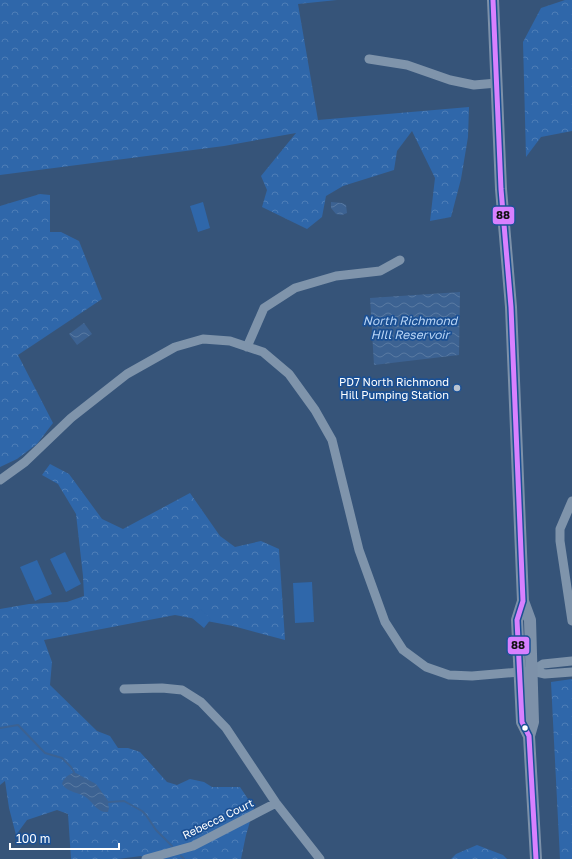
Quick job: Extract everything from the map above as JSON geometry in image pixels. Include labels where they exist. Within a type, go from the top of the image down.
[{"type":"main road","points":[[493,0],[501,189],[511,307],[523,601],[530,620],[526,671],[533,722],[529,736],[536,859]]},
{"type":"street","points":[[369,59],[407,65],[450,80],[474,85],[497,82]]},
{"type":"street","points":[[247,347],[264,308],[295,288],[336,276],[380,271],[400,260]]},
{"type":"street","points":[[0,480],[25,462],[71,418],[127,374],[175,347],[203,339],[230,341],[263,352],[289,374],[315,410],[332,440],[358,550],[385,622],[403,650],[426,667],[449,675],[472,676],[526,671],[545,674],[572,672]]},
{"type":"street","points":[[572,501],[560,529],[560,541],[572,621]]},
{"type":"street","points":[[526,671],[543,664],[572,661]]},
{"type":"street","points":[[124,689],[162,688],[182,690],[201,702],[226,728],[276,803],[320,859]]},
{"type":"street","name":"Rebecca Court","points":[[146,859],[193,846],[276,803]]},
{"type":"green space","points":[[0,0],[337,0],[298,4],[318,120],[469,107],[468,137],[461,179],[451,217],[430,221],[435,178],[412,131],[397,151],[394,170],[343,186],[326,196],[322,217],[307,229],[262,207],[267,190],[261,176],[296,133],[224,146],[0,175]]},
{"type":"green space","points":[[565,0],[572,0],[572,131],[541,137],[526,157],[523,42],[541,8]]},
{"type":"green space","points":[[40,194],[50,195],[50,232],[61,232],[79,241],[102,299],[18,355],[53,423],[37,444],[17,459],[0,467],[0,206]]},
{"type":"green space","points":[[203,202],[210,228],[198,232],[190,206]]},
{"type":"green space","points":[[50,464],[69,474],[102,519],[123,529],[190,493],[220,536],[235,547],[261,541],[279,549],[285,640],[233,626],[175,615],[44,640],[52,662],[50,685],[97,731],[110,736],[118,748],[128,748],[140,752],[167,782],[177,785],[190,779],[204,782],[212,787],[240,787],[254,808],[241,859],[145,859],[141,856],[118,859],[71,859],[68,814],[57,810],[27,820],[16,835],[9,808],[5,781],[0,785],[0,609],[29,604],[67,602],[84,596],[76,514],[58,484],[42,475]]},
{"type":"green space","points":[[65,552],[81,584],[66,592],[50,559]]},
{"type":"green space","points":[[37,560],[52,594],[35,601],[20,567]]},
{"type":"green space","points":[[312,582],[314,622],[295,623],[293,583]]},
{"type":"green space","points":[[200,609],[211,619],[204,628],[192,618]]},
{"type":"green space","points":[[572,679],[572,859],[560,859],[551,682]]},
{"type":"green space","points":[[477,845],[503,855],[507,859],[451,859],[456,854]]},
{"type":"water","points":[[331,202],[346,205],[347,213],[342,215],[336,214],[331,208]]},
{"type":"water","name":"North Richmond HIll Reservoir","points":[[460,292],[459,355],[374,365],[370,298]]},
{"type":"water","points":[[84,323],[92,334],[77,345],[69,334]]},
{"type":"water","points":[[74,772],[96,784],[109,802],[108,812],[99,810],[87,798],[64,787],[62,784],[64,780],[67,776]]},
{"type":"waterway","points":[[0,728],[18,725],[45,753],[62,758],[74,772]]},
{"type":"waterway","points":[[109,802],[124,801],[142,811],[156,830],[172,846]]},
{"type":"waterway","points":[[181,856],[184,859]]},
{"type":"transit line","name":"88","points":[[493,0],[501,189],[511,307],[523,601],[517,620],[522,722],[529,736],[536,859]]},
{"type":"place","name":"PD7 North Richmond Hill Pumping Station","points":[[457,388]]}]
